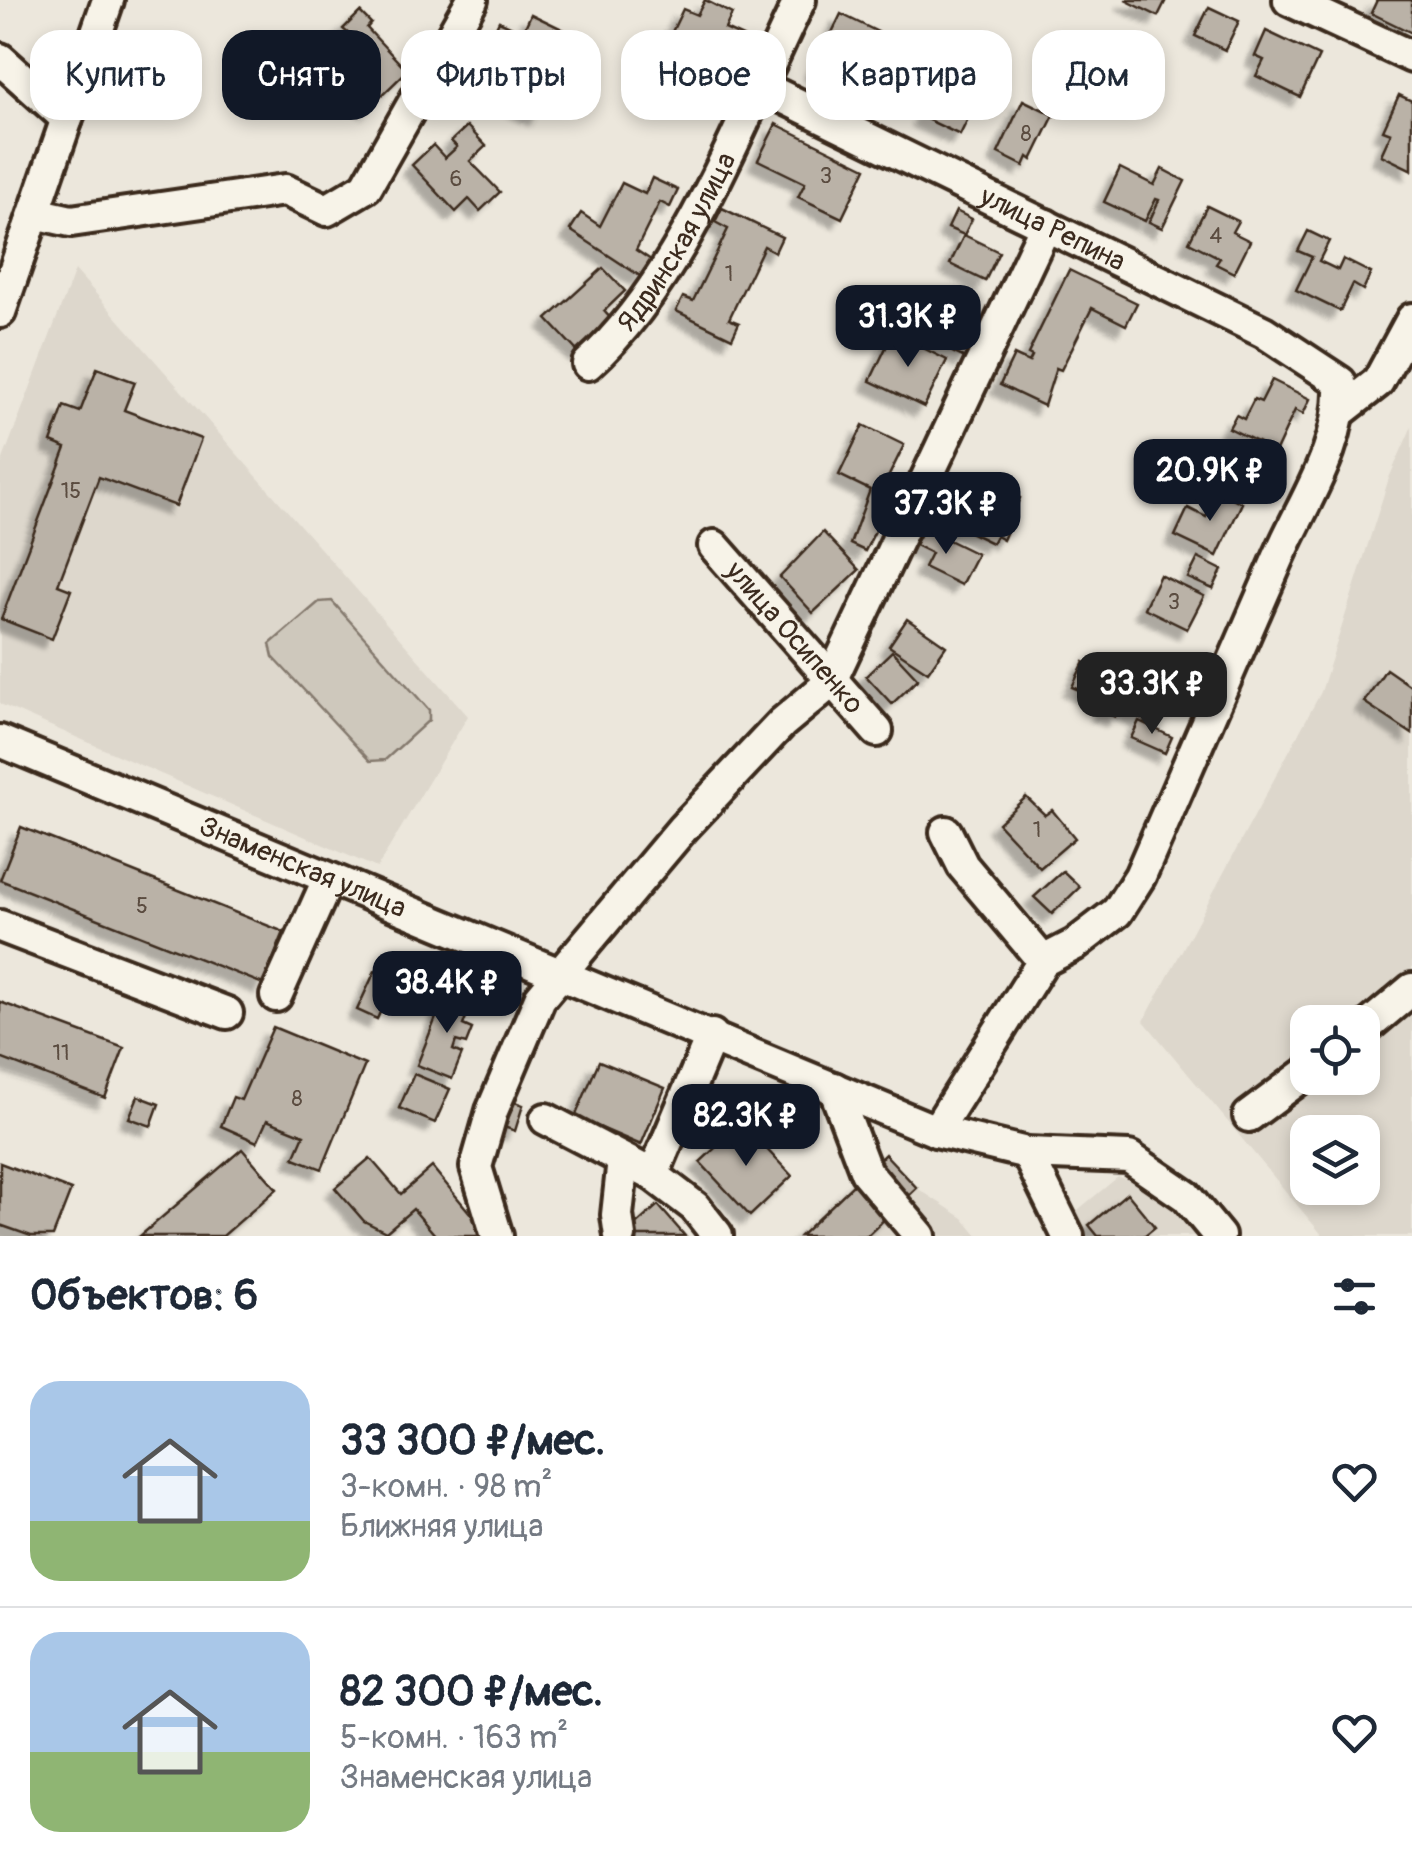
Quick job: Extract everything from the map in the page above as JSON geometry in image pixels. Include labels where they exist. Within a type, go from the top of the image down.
[{"type":"street","points":[[98,30],[108,0]]},
{"type":"street","points":[[35,213],[71,221],[286,190],[327,210],[352,198],[379,165],[472,0]]},
{"type":"street","name":"Ядринская улица","points":[[785,30],[800,0]]},
{"type":"street","points":[[1290,0],[1412,57]]},
{"type":"street","points":[[0,60],[30,86]]},
{"type":"street","name":"улица Репина","points":[[786,100],[1264,332],[1341,396]]},
{"type":"street","points":[[0,312],[66,120]]},
{"type":"street","name":"Ядринская улица","points":[[588,364],[621,334],[682,241],[741,120]]},
{"type":"street","points":[[497,1236],[476,1167],[492,1111],[540,998],[683,828],[782,723],[830,683],[1046,225]]},
{"type":"street","points":[[936,1131],[1043,962],[1074,945],[1118,912],[1140,876],[1328,454],[1341,396],[1378,382],[1412,319]]},
{"type":"street","name":"улица Осипенко","points":[[714,546],[830,683],[877,731]]},
{"type":"street","name":"Знаменская улица","points":[[4,753],[561,971],[936,1131],[1027,1152],[1129,1157],[1186,1196],[1219,1236]]},
{"type":"street","points":[[946,832],[963,866],[1043,962]]},
{"type":"street","points":[[276,996],[328,880]]},
{"type":"street","points":[[0,926],[227,1013]]},
{"type":"street","points":[[1380,1016],[1412,989]]},
{"type":"street","points":[[653,1175],[712,1036]]},
{"type":"street","points":[[1248,1116],[1290,1085]]},
{"type":"street","points":[[834,1088],[866,1172],[920,1236]]},
{"type":"street","points":[[546,1119],[653,1175],[695,1207],[717,1235]]},
{"type":"street","points":[[1027,1152],[1068,1236]]},
{"type":"street","points":[[620,1236],[617,1215],[623,1160]]},
{"type":"shaded area","points":[[75,270],[468,716],[377,868],[0,704],[0,467]]},
{"type":"shaded area","points":[[1412,426],[1412,1236],[1323,1236],[1297,1205],[1380,1205],[1380,1115],[1290,1115],[1290,1196],[1144,1021],[1321,692],[1389,478]]},
{"type":"shaded area","points":[[332,601],[429,710],[429,720],[385,760],[370,761],[273,657],[270,644],[319,602]]},
{"type":"shaded area","points":[[885,1154],[917,1188],[963,1218],[978,1236],[800,1236]]},
{"type":"shaded area","points":[[1118,1177],[1142,1183],[1176,1205],[1203,1236],[1046,1236]]},
{"type":"building","points":[[705,0],[732,14],[727,30],[673,30],[683,9],[697,15]]},
{"type":"building","points":[[1125,0],[1166,0],[1158,16]]},
{"type":"building","points":[[1377,0],[1412,0],[1412,33],[1371,13]]},
{"type":"building","points":[[1209,7],[1239,21],[1225,50],[1195,36]]},
{"type":"building","points":[[360,12],[371,23],[369,30],[343,29]]},
{"type":"building","points":[[531,14],[564,30],[524,30]]},
{"type":"building","points":[[841,14],[874,30],[833,30]]},
{"type":"building","points":[[499,21],[519,30],[495,30]]},
{"type":"building","points":[[1266,31],[1319,56],[1300,97],[1256,76],[1264,60],[1255,56]]},
{"type":"building","points":[[381,43],[401,65],[401,77],[381,96]]},
{"type":"building","points":[[1399,95],[1412,101],[1412,170],[1381,155],[1391,133],[1383,130]]},
{"type":"building","points":[[1023,100],[1032,104],[1032,120],[1052,120],[1032,160],[1028,157],[1024,166],[998,153]]},
{"type":"building","points":[[928,120],[967,120],[960,135]]},
{"type":"building","points":[[776,124],[866,168],[842,218],[798,197],[805,183],[758,160]]},
{"type":"building","points":[[467,126],[486,146],[470,161],[500,192],[480,211],[469,199],[456,212],[412,165],[433,145],[445,158],[457,147],[451,141]]},
{"type":"building","points":[[1120,168],[1154,185],[1162,169],[1185,181],[1162,228],[1149,222],[1159,200],[1156,199],[1145,221],[1104,202]]},
{"type":"building","points":[[652,178],[678,190],[670,207],[660,202],[636,250],[651,260],[640,276],[570,230],[581,213],[600,226],[622,183],[645,194]]},
{"type":"building","points":[[1207,206],[1238,221],[1232,232],[1250,241],[1234,273],[1216,264],[1220,258],[1189,242]]},
{"type":"building","points":[[722,208],[782,237],[775,252],[764,246],[729,319],[739,323],[732,338],[676,311],[683,297],[693,301],[728,229],[715,222]]},
{"type":"building","points":[[956,211],[972,219],[964,235],[948,228]]},
{"type":"building","points":[[1308,231],[1329,241],[1319,261],[1338,270],[1343,259],[1371,273],[1363,290],[1353,284],[1340,311],[1296,290],[1312,257],[1298,251]]},
{"type":"building","points":[[964,235],[999,252],[985,281],[950,264]]},
{"type":"building","points":[[603,268],[625,291],[604,311],[612,320],[578,352],[547,319]]},
{"type":"building","points":[[1069,270],[1137,303],[1126,325],[1092,308],[1061,370],[1056,368],[1044,406],[1000,385],[1014,355],[1029,362],[1032,356],[1028,354]]},
{"type":"building","points":[[936,321],[974,339],[965,358],[927,340]]},
{"type":"building","points":[[893,333],[947,360],[924,407],[870,381]]},
{"type":"building","points":[[97,368],[135,382],[124,410],[201,439],[176,506],[99,477],[58,585],[71,590],[52,639],[1,619],[66,448],[51,442],[64,406],[80,412]]},
{"type":"building","points":[[1272,380],[1310,399],[1303,414],[1295,410],[1276,451],[1229,428],[1236,415],[1244,419],[1254,399],[1261,402]]},
{"type":"building","points":[[863,425],[904,445],[882,490],[893,495],[865,551],[850,544],[870,490],[839,475]]},
{"type":"building","points":[[969,473],[1020,498],[1009,520],[1004,518],[1000,527],[1007,531],[1003,540],[996,536],[992,543],[946,521]]},
{"type":"building","points":[[1218,491],[1242,503],[1217,556],[1175,536],[1188,508],[1206,517]]},
{"type":"building","points":[[924,528],[977,554],[961,585],[924,567],[931,553],[915,545]]},
{"type":"building","points":[[823,532],[859,570],[813,613],[780,577]]},
{"type":"building","points":[[1198,558],[1222,570],[1213,589],[1188,578]]},
{"type":"building","points":[[1160,575],[1204,596],[1187,629],[1144,608]]},
{"type":"building","points":[[907,619],[946,646],[928,672],[889,646]]},
{"type":"building","points":[[892,651],[918,679],[892,704],[866,676]]},
{"type":"building","points":[[1084,662],[1102,671],[1106,662],[1158,687],[1150,705],[1162,711],[1155,725],[1120,707],[1115,717],[1101,711],[1106,701],[1072,687]]},
{"type":"building","points":[[1386,669],[1412,687],[1412,734],[1364,702]]},
{"type":"building","points":[[1139,721],[1172,737],[1165,753],[1131,738]]},
{"type":"building","points":[[1026,797],[1045,815],[1052,810],[1075,838],[1040,868],[998,823]]},
{"type":"building","points":[[21,827],[284,932],[263,984],[0,880]]},
{"type":"building","points":[[1063,871],[1080,887],[1052,914],[1034,897]]},
{"type":"building","points":[[375,971],[395,980],[377,1019],[357,1010]]},
{"type":"building","points":[[447,990],[473,1000],[463,1025],[472,1029],[466,1044],[456,1041],[453,1050],[462,1054],[452,1079],[417,1065]]},
{"type":"building","points":[[0,1002],[124,1048],[105,1098],[0,1058]]},
{"type":"building","points":[[273,1027],[365,1065],[322,1169],[294,1158],[304,1135],[267,1120],[257,1142],[221,1126],[233,1097],[241,1100]]},
{"type":"building","points":[[599,1061],[665,1088],[641,1145],[575,1117]]},
{"type":"building","points":[[414,1074],[450,1089],[435,1123],[399,1108]]},
{"type":"building","points":[[138,1096],[159,1104],[151,1126],[129,1118]]},
{"type":"building","points":[[509,1100],[523,1105],[515,1131],[501,1126]]},
{"type":"building","points":[[742,1123],[792,1176],[750,1216],[700,1162]]},
{"type":"building","points":[[242,1149],[277,1189],[223,1236],[140,1236]]},
{"type":"building","points":[[885,1154],[917,1188],[867,1236],[800,1236]]},
{"type":"building","points":[[370,1158],[401,1194],[432,1167],[489,1236],[436,1236],[413,1209],[386,1232],[364,1221],[335,1188]]},
{"type":"building","points":[[0,1163],[71,1190],[53,1236],[31,1236],[0,1225]]},
{"type":"building","points":[[1127,1193],[1155,1227],[1144,1236],[1098,1236],[1089,1225]]},
{"type":"building","points":[[658,1205],[685,1236],[637,1236],[631,1229]]}]
